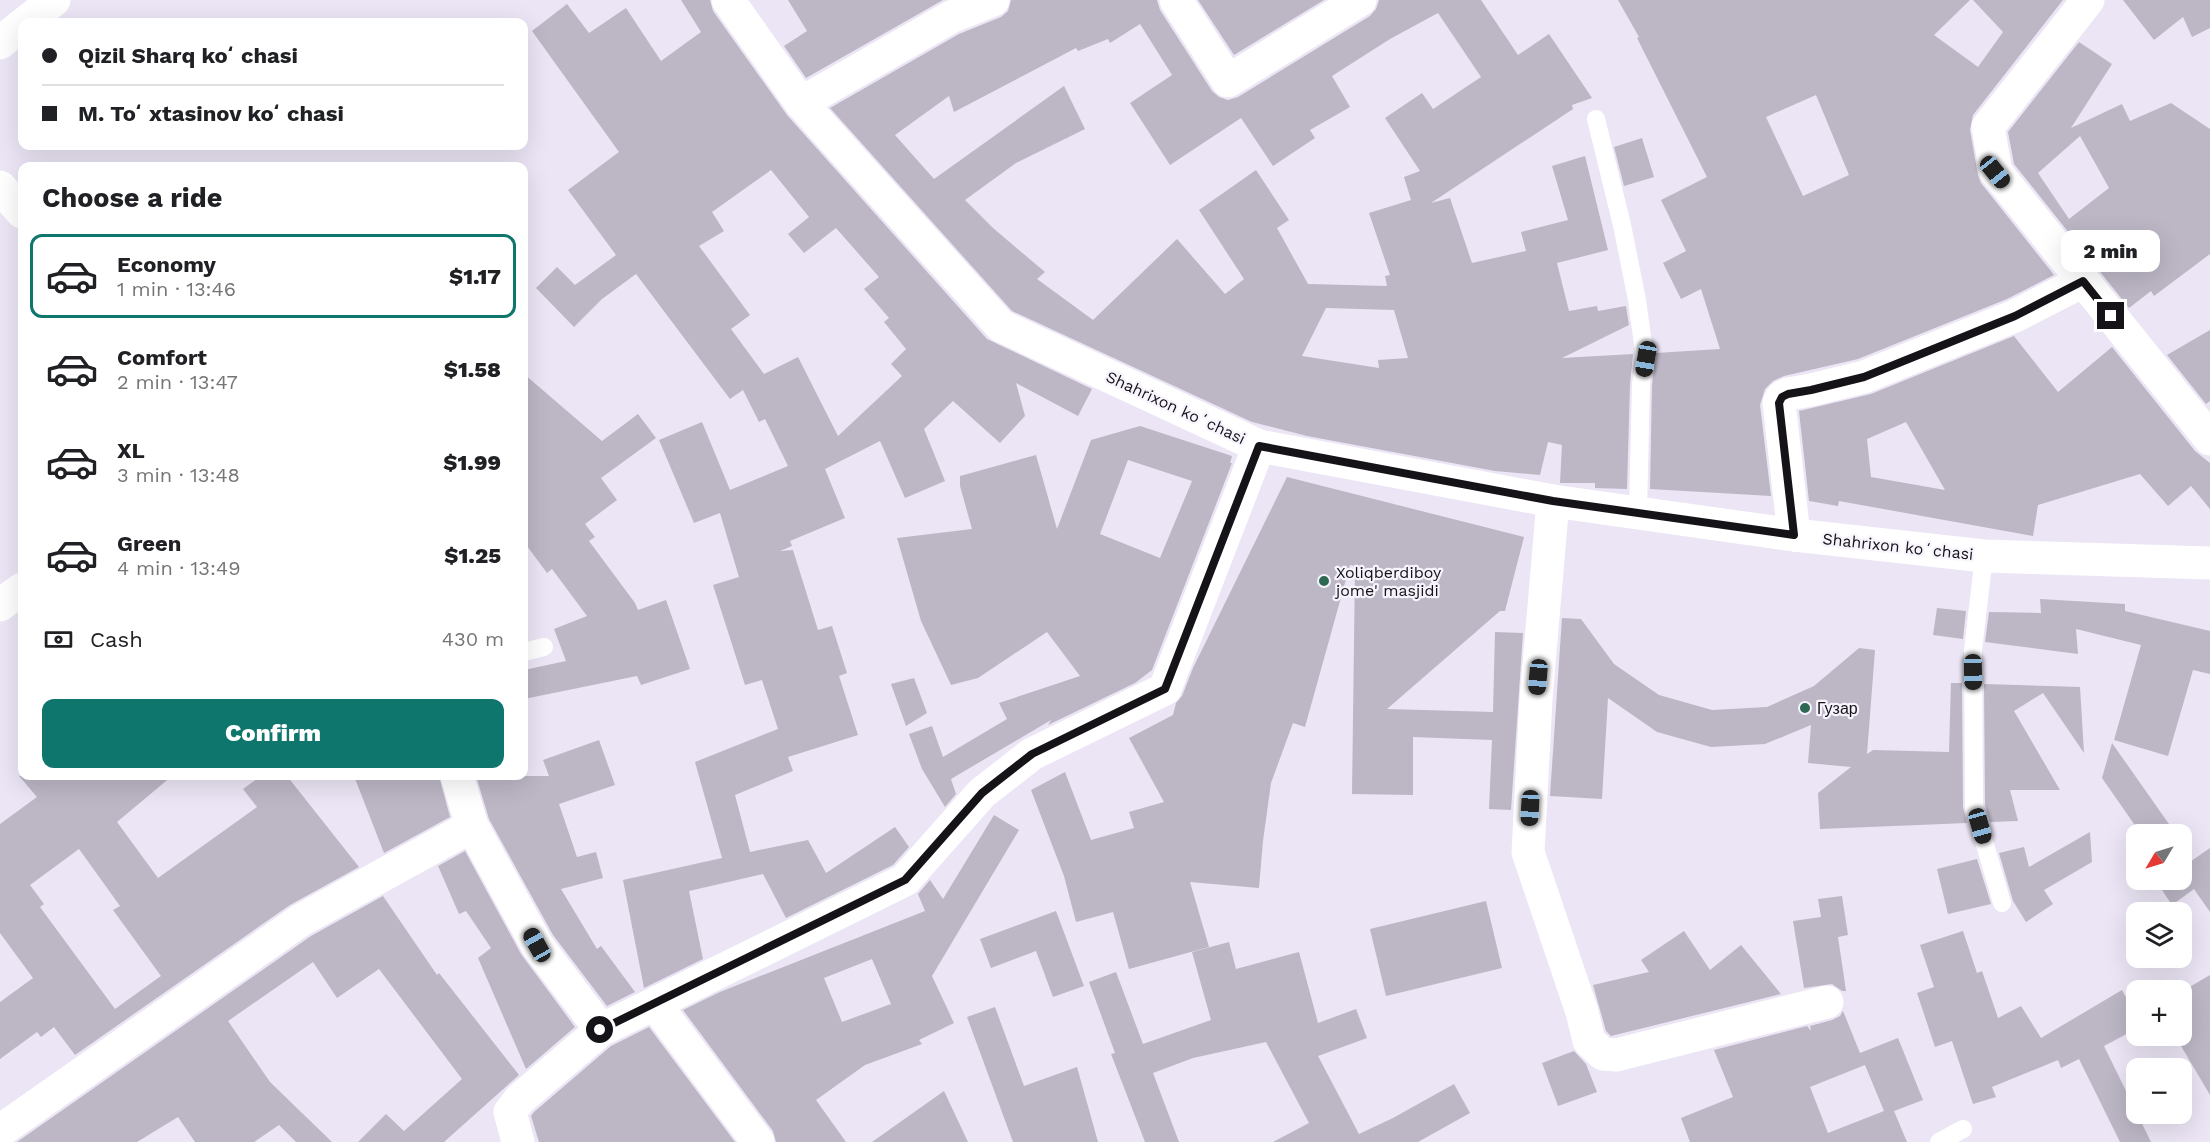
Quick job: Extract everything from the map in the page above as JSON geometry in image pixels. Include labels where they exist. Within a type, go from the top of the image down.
[{"type":"street","points":[[31,18],[54,0]]},
{"type":"street","name":"Shahrixon koʻchasi","points":[[728,0],[801,103],[1001,326],[1259,446],[1553,501],[1794,535],[1984,556],[2210,563]]},
{"type":"street","points":[[801,103],[951,17],[993,0]]},
{"type":"street","points":[[1176,0],[1228,81],[1360,0]]},
{"type":"street","points":[[2088,0],[1988,127],[1995,172],[2210,440]]},
{"type":"street","points":[[0,44],[18,29]]},
{"type":"street","points":[[0,187],[18,207]]},
{"type":"street","points":[[1794,535],[1779,403],[1782,397],[1864,377],[2015,316],[2083,281]]},
{"type":"street","points":[[518,1142],[510,1112],[520,1099],[600,1030],[905,880],[982,793],[1032,754],[1165,689],[1259,446]]},
{"type":"street","points":[[1553,501],[1536,699],[1528,852],[1582,1012],[1589,1041],[1603,1054],[1616,1055],[1827,1002]]},
{"type":"street","points":[[0,605],[18,592]]},
{"type":"street","points":[[458,780],[472,826],[537,945],[600,1030]]},
{"type":"street","points":[[0,1131],[301,920],[472,826]]},
{"type":"street","points":[[655,1004],[758,1142]]},
{"type":"lane","points":[[1596,119],[1624,236],[1646,359],[1641,384],[1638,513]]},
{"type":"lane","points":[[1984,556],[1973,650],[1974,807],[2001,903]]},
{"type":"lane","points":[[528,651],[544,646]]},
{"type":"lane","points":[[1939,1142],[1962,1129]]},
{"type":"building","points":[[681,0],[710,0],[713,11],[787,115],[987,339],[1092,389],[1078,416],[1016,383],[1025,416],[1000,443],[953,401],[924,429],[945,481],[905,498],[880,441],[825,469],[845,518],[790,541],[792,546],[780,551],[793,550],[818,630],[832,626],[847,673],[839,676],[858,735],[788,757],[793,771],[735,795],[750,852],[808,840],[826,873],[895,827],[909,847],[893,865],[786,918],[763,874],[689,891],[703,959],[644,988],[623,880],[722,858],[695,762],[778,729],[762,680],[745,685],[713,585],[739,577],[720,513],[694,523],[659,440],[702,422],[730,490],[788,466],[765,419],[759,422],[743,390],[730,399],[636,274],[602,299],[574,327],[536,288],[557,267],[575,285],[616,255],[568,190],[619,152],[532,31],[567,4],[589,33],[626,8],[661,61],[701,32]],"holes":[[[771,170],[809,217],[788,234],[804,253],[836,228],[879,277],[864,289],[889,318],[884,322],[906,349],[891,364],[902,376],[838,436],[798,357],[764,374],[731,329],[750,315],[699,246],[724,231],[712,212]]]},
{"type":"building","points":[[788,0],[943,0],[806,78],[784,46],[807,31]]},
{"type":"building","points":[[1011,0],[1157,0],[1160,10],[1212,91],[1228,100],[1238,97],[1370,16],[1379,0],[1481,0],[1518,55],[1549,34],[1592,98],[1572,105],[1573,109],[1431,203],[1450,198],[1472,263],[1526,251],[1521,232],[1568,220],[1552,166],[1585,156],[1608,250],[1557,263],[1569,311],[1597,306],[1598,311],[1626,306],[1629,325],[1562,358],[1633,354],[1627,489],[1595,488],[1595,483],[1560,483],[1562,445],[1548,442],[1540,475],[1495,471],[1307,436],[1252,422],[1012,311],[830,108],[959,34],[1001,17],[1008,11]],"holes":[[[1438,13],[1481,77],[1433,109],[1422,93],[1385,118],[1420,171],[1404,177],[1411,200],[1369,213],[1390,275],[1385,276],[1387,286],[1308,284],[1277,228],[1289,220],[1256,170],[1199,210],[1244,279],[1225,294],[1177,239],[1093,320],[1037,279],[1045,272],[993,228],[965,200],[1016,163],[1085,129],[1064,86],[934,179],[895,135],[949,96],[954,112],[1076,48],[1078,51],[1108,39],[1110,43],[1140,24],[1172,75],[1130,103],[1170,165],[1241,118],[1273,166],[1315,138],[1310,130],[1350,107],[1332,76],[1390,39]],[[1326,308],[1394,310],[1408,358],[1378,360],[1379,368],[1302,356]]]},
{"type":"building","points":[[1198,0],[1324,0],[1234,55]]},
{"type":"building","points":[[1618,0],[1970,0],[1934,35],[1978,67],[2003,32],[1973,0],[2063,0],[1973,115],[1970,130],[1981,183],[2054,275],[2007,299],[1858,359],[1784,376],[1773,381],[1765,389],[1760,405],[1771,496],[1650,489],[1652,385],[1656,353],[1720,349],[1701,289],[1681,299],[1663,263],[1686,251],[1661,200],[1707,177],[1637,38],[1639,37]],"holes":[[[1816,95],[1849,175],[1803,196],[1766,117]]]},
{"type":"building","points":[[2123,0],[2210,0],[2210,28],[2192,37],[2183,17],[2154,40]]},
{"type":"building","points":[[2079,42],[2112,64],[2071,128],[2122,104],[2130,121],[2171,103],[2210,129],[2210,254],[2154,296],[2151,291],[2129,308],[2014,164],[2008,132]],"holes":[[[2080,136],[2109,188],[2069,219],[2038,173]]]},
{"type":"building","points":[[1642,138],[1654,177],[1624,186],[1614,147]]},
{"type":"building","points":[[2210,330],[2210,401],[2206,404],[2167,355]]},
{"type":"building","points":[[2014,336],[2058,392],[2112,347],[2195,451],[2210,463],[2210,509],[2191,486],[2168,506],[2140,474],[2038,505],[2033,536],[1839,501],[1838,506],[1809,501],[1799,411],[1871,394]],"holes":[[[1906,422],[1945,490],[1871,477],[1867,439]]]},
{"type":"building","points":[[528,377],[602,441],[638,414],[656,438],[601,478],[617,500],[585,524],[595,537],[589,541],[638,610],[666,600],[690,669],[641,685],[637,676],[528,698],[528,669],[566,661],[554,629],[587,616],[552,569],[547,573],[528,547]]},
{"type":"building","points":[[1140,426],[1232,456],[1230,463],[1232,463],[1152,670],[1135,683],[1048,725],[1051,720],[951,779],[956,794],[945,807],[922,769],[909,734],[932,726],[943,757],[1007,719],[999,703],[1080,676],[1047,632],[978,678],[951,685],[921,621],[897,538],[972,529],[960,486],[960,476],[1036,455],[1057,529],[1091,440]],"holes":[[[1128,460],[1192,481],[1160,558],[1100,534]]]},
{"type":"building","points":[[1287,477],[1524,537],[1505,611],[1500,611],[1387,709],[1493,712],[1495,632],[1523,633],[1511,810],[1489,809],[1492,740],[1413,737],[1413,795],[1352,794],[1355,566],[1350,565],[1305,727],[1293,723],[1271,783],[1259,888],[1190,882],[1209,947],[1129,969],[1113,912],[1076,922],[1064,876],[1031,790],[1065,772],[1091,840],[1134,828],[1129,812],[1164,802],[1129,738],[1173,715],[1176,703],[1182,696],[1193,668]]},
{"type":"building","points":[[2040,599],[2125,604],[2125,611],[2210,631],[2210,674],[2193,670],[2168,756],[2114,740],[2141,645],[2076,629],[2078,654],[1985,642],[1989,612],[2041,613]]},
{"type":"building","points":[[1937,608],[1966,611],[1963,639],[1933,635]]},
{"type":"building","name":"Гузар","points":[[1562,618],[1581,619],[1614,664],[1659,695],[1712,710],[1767,707],[1814,686],[1859,648],[1875,650],[1867,754],[1873,750],[1949,752],[1951,683],[1962,683],[1963,807],[1967,823],[1820,829],[1818,793],[1851,767],[1808,763],[1811,725],[1765,744],[1711,747],[1657,732],[1608,698],[1602,799],[1550,796]]},
{"type":"building","points":[[914,678],[927,713],[906,726],[891,684]]},
{"type":"building","points":[[1984,684],[2080,687],[2084,753],[2043,693],[2014,711],[2060,790],[2010,790],[2018,821],[1990,822],[1985,805]]},
{"type":"building","points":[[599,740],[615,785],[559,804],[577,857],[596,852],[603,878],[561,889],[597,949],[601,946],[635,992],[607,1006],[553,935],[489,819],[477,780],[528,780],[528,776],[549,776],[543,760]]},
{"type":"building","points":[[2112,743],[2169,824],[2134,824],[2102,778]]},
{"type":"building","points":[[22,780],[167,780],[117,822],[158,878],[257,807],[243,789],[255,780],[290,780],[359,867],[290,905],[75,1055],[54,1027],[41,1037],[37,1032],[0,1059],[0,1002],[33,978],[0,933],[0,824],[37,797]],"holes":[[[79,849],[120,906],[113,910],[161,976],[115,1009],[40,907],[44,904],[30,885]]]},
{"type":"building","points":[[356,780],[440,780],[450,817],[384,853]]},
{"type":"building","points":[[994,815],[1019,830],[932,976],[954,1023],[919,1040],[922,1044],[865,1065],[816,1100],[846,1142],[776,1142],[773,1131],[683,1010],[720,992],[925,911],[918,894],[930,880],[943,899]],"holes":[[[872,959],[891,1004],[842,1022],[824,978]]]},
{"type":"building","points":[[2090,832],[2092,862],[2044,890],[2053,904],[2026,922],[2013,901],[1999,853],[2024,847],[2029,867]]},
{"type":"building","points":[[2210,848],[2210,912],[2194,889],[2176,902],[2170,902],[2162,890],[2192,890],[2192,860]]},
{"type":"building","points":[[465,851],[521,954],[575,1027],[526,1069],[478,958],[491,948],[466,911],[459,914],[438,866]]},
{"type":"building","points":[[1977,859],[1991,904],[1948,914],[1937,869]]},
{"type":"building","points":[[383,896],[437,975],[439,973],[519,1075],[444,1142],[358,1142],[386,1114],[404,1131],[462,1079],[379,969],[337,998],[313,962],[228,1021],[270,1082],[332,1142],[296,1142],[279,1125],[254,1142],[195,1142],[178,1117],[137,1142],[17,1142],[311,936]]},
{"type":"building","points":[[1842,896],[1848,935],[1838,937],[1846,991],[1832,984],[1804,988],[1793,921],[1821,917],[1818,899]]},
{"type":"building","points":[[1486,901],[1502,968],[1386,996],[1370,929]]},
{"type":"building","points":[[1056,911],[1084,986],[1053,997],[1036,951],[991,968],[980,939]]},
{"type":"building","points":[[1684,931],[1710,970],[1741,945],[1781,994],[1611,1036],[1606,1031],[1593,985],[1649,972],[1641,960]]},
{"type":"building","points":[[1963,931],[1977,973],[1982,971],[1998,1018],[2021,1006],[2041,1038],[2122,990],[2126,997],[2126,1034],[2104,1046],[2126,1091],[2126,1124],[2142,1124],[2151,1142],[2120,1142],[2079,1059],[2061,1068],[2058,1060],[1992,1087],[1996,1097],[1973,1104],[1952,1041],[1935,1047],[1917,993],[1934,987],[1920,945]]},
{"type":"building","points":[[1229,942],[1236,969],[1299,952],[1318,1023],[1356,1009],[1367,1038],[1318,1056],[1359,1134],[1454,1084],[1470,1113],[1418,1142],[1273,1142],[1309,1123],[1266,1042],[1193,1058],[1153,1073],[1179,1142],[1145,1142],[1111,1054],[1115,1053],[1089,982],[1116,972],[1143,1044],[1211,1020],[1192,952]]},
{"type":"building","points":[[2210,975],[2210,1095],[2192,1065],[2192,1058],[2188,1058],[2181,1046],[2192,1046],[2192,986]]},
{"type":"building","points":[[995,1007],[1024,1086],[1077,1067],[1098,1142],[1013,1142],[967,1017]]},
{"type":"building","points":[[1843,1011],[1860,1053],[1898,1038],[1923,1100],[1894,1111],[1907,1142],[1690,1142],[1681,1118],[1733,1097],[1714,1050],[1807,1026],[1811,1031],[1810,1026],[1840,1016]],"holes":[[[1865,1065],[1884,1111],[1828,1133],[1810,1087]]]},
{"type":"building","points":[[649,1027],[735,1142],[539,1142],[531,1116],[534,1112],[611,1046]]},
{"type":"building","points":[[1574,1051],[1586,1064],[1597,1092],[1558,1106],[1542,1063]]},
{"type":"building","points":[[944,1091],[968,1142],[872,1142]]},
{"type":"place","name":"Xoliqberdiboy jome' masjidi","points":[[1324,581]]},
{"type":"place","name":"Гузар","points":[[1805,708]]},
{"type":"route","points":[[600,1030],[905,880],[982,793],[1032,754],[1165,689],[1259,446],[1553,501],[1794,535],[1779,403],[1782,397],[1864,377],[2015,316],[2083,281],[2111,316]]}]
